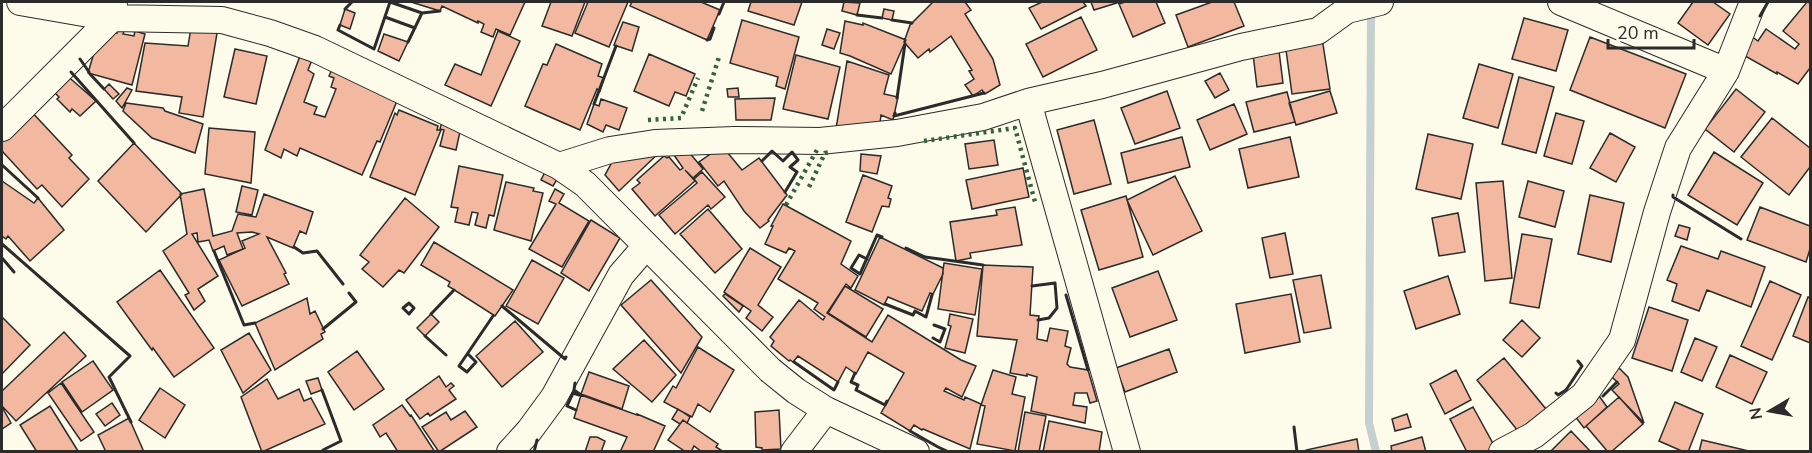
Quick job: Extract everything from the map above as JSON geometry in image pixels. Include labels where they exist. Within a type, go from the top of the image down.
[{"type":"street","points":[[20,2],[222,20],[270,33],[315,49],[559,166],[585,184],[770,370],[796,391],[826,410],[916,452]]},
{"type":"street","points":[[559,166],[610,150],[655,143],[734,140],[820,141],[897,133],[983,117],[1028,102],[1102,85],[1241,47],[1318,31],[1347,10],[1380,2]]},
{"type":"street","points":[[1561,2],[1726,71]]},
{"type":"street","points":[[1510,450],[1534,435],[1584,395],[1622,340],[1657,212],[1678,148],[1726,71],[1753,2]]},
{"type":"street","points":[[2,128],[113,10]]},
{"type":"street","points":[[1028,102],[1127,452]]},
{"type":"street","points":[[510,452],[554,398],[621,275],[646,246]]},
{"type":"street","points":[[794,452],[826,410]]},
{"type":"building","points":[[411,2],[525,2],[510,35],[496,29],[493,37],[481,32],[484,24],[478,21],[478,23],[442,6],[440,11]]},
{"type":"building","points":[[551,2],[585,2],[572,36],[542,26]]},
{"type":"building","points":[[588,2],[628,2],[609,47],[575,33]]},
{"type":"building","points":[[632,2],[701,2],[720,10],[707,40],[630,6]]},
{"type":"building","points":[[751,2],[802,2],[794,25],[748,11]]},
{"type":"building","points":[[844,2],[860,3],[857,15],[842,11]]},
{"type":"building","points":[[933,2],[965,2],[971,10],[965,14],[993,59],[1000,85],[985,94],[982,90],[973,96],[965,85],[974,79],[969,71],[972,70],[951,36],[918,58],[904,42],[910,25]]},
{"type":"building","points":[[1042,2],[1083,2],[1086,6],[1041,29],[1029,8]]},
{"type":"building","points":[[1091,2],[1120,2],[1094,10]]},
{"type":"building","points":[[1156,2],[1165,23],[1133,37],[1119,4]]},
{"type":"building","points":[[1212,2],[1234,2],[1244,26],[1188,47],[1176,15]]},
{"type":"building","points":[[1693,2],[1713,2],[1730,14],[1708,45],[1678,23]]},
{"type":"building","points":[[1807,2],[1810,3],[1810,68],[1798,84],[1738,52],[1748,34],[1758,41],[1766,29],[1795,49],[1799,44],[1783,31]]},
{"type":"building","points":[[345,9],[355,13],[350,29],[340,25]]},
{"type":"building","points":[[884,9],[894,11],[892,20],[882,18]]},
{"type":"building","points":[[1081,17],[1097,50],[1043,77],[1026,44]]},
{"type":"building","points":[[1524,18],[1568,30],[1556,71],[1512,59]]},
{"type":"building","points":[[742,20],[799,37],[785,89],[776,86],[778,77],[730,63]]},
{"type":"building","points":[[845,21],[863,25],[863,23],[906,40],[891,74],[840,53]]},
{"type":"building","points":[[623,22],[639,27],[632,51],[614,45]]},
{"type":"building","points":[[118,26],[125,28],[123,34],[134,36],[135,31],[145,34],[132,85],[88,73],[101,29],[117,33]]},
{"type":"building","points":[[191,28],[217,33],[203,117],[179,113],[182,97],[136,91],[145,43],[188,46]]},
{"type":"building","points":[[827,29],[840,33],[834,49],[822,45]]},
{"type":"building","points":[[498,31],[520,41],[491,106],[445,85],[455,64],[481,75]]},
{"type":"building","points":[[384,34],[408,42],[399,61],[378,51]]},
{"type":"building","points":[[1590,37],[1686,74],[1665,128],[1570,90]]},
{"type":"building","points":[[1322,38],[1330,89],[1292,94],[1285,43]]},
{"type":"building","points":[[1278,43],[1283,83],[1257,87],[1252,46]]},
{"type":"building","points":[[556,44],[602,64],[598,76],[604,78],[600,91],[597,89],[580,130],[525,106],[543,64],[547,65]]},
{"type":"building","points":[[235,49],[267,56],[256,104],[224,97]]},
{"type":"building","points":[[649,54],[695,74],[686,96],[675,92],[669,106],[634,91]]},
{"type":"building","points":[[796,55],[840,67],[828,119],[783,109]]},
{"type":"building","points":[[300,56],[312,60],[308,70],[314,74],[304,102],[317,107],[314,114],[325,117],[336,89],[331,87],[334,78],[329,76],[336,60],[402,89],[380,142],[377,141],[362,175],[300,148],[297,156],[284,149],[281,158],[265,150]]},
{"type":"building","points":[[847,61],[889,75],[884,94],[898,97],[893,120],[881,115],[879,131],[836,129]]},
{"type":"building","points":[[1479,64],[1513,74],[1498,128],[1463,118]]},
{"type":"building","points":[[64,73],[96,101],[80,116],[72,109],[70,112],[49,87]]},
{"type":"building","points":[[1220,73],[1229,90],[1215,98],[1205,81]]},
{"type":"building","points":[[1519,77],[1554,87],[1536,153],[1502,144]]},
{"type":"building","points":[[109,84],[119,94],[113,99],[104,89]]},
{"type":"building","points":[[127,88],[132,90],[122,108],[116,101]]},
{"type":"building","points":[[738,88],[739,97],[728,97],[727,89]]},
{"type":"building","points":[[1736,89],[1765,112],[1734,152],[1705,129]]},
{"type":"building","points":[[1167,91],[1180,128],[1135,144],[1121,108]]},
{"type":"building","points":[[1330,91],[1337,113],[1296,125],[1289,103]]},
{"type":"building","points":[[1287,92],[1295,122],[1254,132],[1246,102]]},
{"type":"building","points":[[775,98],[771,120],[736,120],[735,99]]},
{"type":"building","points":[[601,99],[627,108],[619,130],[606,125],[603,132],[587,124],[594,104],[599,106]]},
{"type":"building","points":[[126,103],[163,108],[165,111],[203,124],[195,153],[152,138],[123,111]]},
{"type":"building","points":[[1234,104],[1247,134],[1210,150],[1197,120]]},
{"type":"building","points":[[28,108],[72,155],[69,158],[89,179],[62,207],[42,185],[37,189],[2,151],[2,134]]},
{"type":"building","points":[[399,110],[438,126],[437,130],[441,130],[415,195],[370,177],[395,113],[397,115]]},
{"type":"building","points":[[1556,113],[1584,121],[1572,164],[1544,156]]},
{"type":"building","points":[[443,118],[461,127],[456,150],[440,146],[444,130],[440,129]]},
{"type":"building","points":[[1772,118],[1810,148],[1810,167],[1789,195],[1741,157]]},
{"type":"building","points":[[1094,120],[1111,184],[1074,194],[1057,130]]},
{"type":"building","points":[[209,128],[255,132],[251,183],[205,174]]},
{"type":"building","points":[[1610,133],[1635,147],[1616,182],[1590,168]]},
{"type":"building","points":[[1428,134],[1473,144],[1461,199],[1416,189]]},
{"type":"building","points":[[1182,137],[1190,167],[1128,183],[1121,153]]},
{"type":"building","points":[[1290,137],[1299,177],[1248,188],[1239,149]]},
{"type":"building","points":[[994,140],[998,165],[969,169],[965,144]]},
{"type":"building","points":[[134,143],[182,194],[146,232],[98,181]]},
{"type":"building","points":[[683,145],[703,169],[693,178],[685,170],[695,181],[655,216],[632,189],[640,183],[637,180],[664,156],[669,157],[680,170],[683,168],[674,155]]},
{"type":"building","points":[[722,146],[742,170],[759,158],[787,195],[769,221],[760,228],[744,211],[724,181],[718,186],[699,162]]},
{"type":"building","points":[[662,150],[619,191],[605,175],[616,155]]},
{"type":"building","points":[[1714,152],[1763,183],[1737,225],[1688,195]]},
{"type":"building","points":[[861,154],[881,156],[877,174],[860,171]]},
{"type":"building","points":[[459,166],[503,175],[494,216],[489,215],[486,228],[475,225],[478,213],[472,212],[469,225],[455,222],[458,208],[451,207]]},
{"type":"building","points":[[547,168],[559,176],[553,186],[541,180]]},
{"type":"building","points":[[1023,168],[1029,197],[972,209],[966,180]]},
{"type":"building","points":[[702,172],[725,197],[711,209],[708,205],[675,234],[659,215],[697,183],[694,179]]},
{"type":"building","points":[[863,175],[892,186],[888,198],[891,199],[889,207],[882,206],[872,232],[846,222]]},
{"type":"building","points":[[1175,176],[1202,231],[1153,255],[1127,200]]},
{"type":"building","points":[[2,181],[34,203],[38,198],[64,230],[30,261],[8,236],[6,239],[2,236]]},
{"type":"building","points":[[1503,181],[1512,278],[1485,281],[1476,183]]},
{"type":"building","points":[[1528,181],[1564,191],[1555,227],[1519,217]]},
{"type":"building","points":[[506,182],[534,188],[533,191],[543,193],[531,241],[494,230]]},
{"type":"building","points":[[242,186],[258,190],[252,215],[236,212]]},
{"type":"building","points":[[204,189],[213,236],[232,231],[238,214],[256,217],[264,194],[313,212],[306,234],[300,231],[293,248],[267,237],[286,273],[284,274],[289,284],[242,306],[219,260],[242,249],[227,255],[224,246],[213,251],[209,240],[198,242],[197,233],[192,234],[218,276],[198,289],[205,301],[194,310],[185,295],[189,293],[163,251],[187,234],[180,194]],"holes":[[[237,233],[259,234],[242,241],[245,248],[243,249]]]},
{"type":"building","points":[[555,189],[564,194],[559,203],[589,221],[562,267],[529,249],[556,204],[549,201]]},
{"type":"building","points":[[1590,195],[1624,203],[1611,262],[1578,254]]},
{"type":"building","points":[[1126,196],[1143,257],[1099,270],[1081,210]]},
{"type":"building","points":[[405,198],[439,227],[404,273],[399,270],[383,287],[362,269],[369,262],[360,255]]},
{"type":"building","points":[[783,204],[851,241],[841,264],[858,276],[851,288],[846,284],[827,313],[872,342],[888,315],[961,360],[976,366],[962,397],[946,388],[944,391],[964,400],[965,397],[981,404],[970,449],[914,425],[910,431],[881,413],[904,373],[868,352],[856,374],[846,367],[838,382],[798,356],[793,362],[789,361],[771,346],[774,341],[770,337],[799,300],[823,320],[825,317],[814,309],[818,303],[778,279],[795,251],[789,248],[786,253],[765,244],[773,226],[771,226]]},
{"type":"building","points":[[1015,207],[1022,245],[970,253],[971,258],[956,261],[950,222],[997,215],[996,210]]},
{"type":"building","points":[[1760,207],[1810,226],[1810,249],[1806,262],[1747,240]]},
{"type":"building","points":[[708,209],[742,249],[715,273],[680,234]]},
{"type":"building","points":[[1458,213],[1465,252],[1439,256],[1432,218]]},
{"type":"building","points":[[591,220],[620,238],[589,291],[561,273]]},
{"type":"building","points":[[1679,225],[1690,228],[1687,240],[1675,236]]},
{"type":"building","points":[[1285,233],[1293,274],[1270,278],[1262,238]]},
{"type":"building","points":[[1522,234],[1552,239],[1539,308],[1510,303]]},
{"type":"building","points":[[880,237],[943,268],[943,274],[933,294],[930,293],[922,311],[888,297],[884,305],[855,290]]},
{"type":"building","points":[[434,242],[513,290],[495,316],[448,286],[450,282],[421,265]]},
{"type":"building","points":[[1681,246],[1718,259],[1721,251],[1765,267],[1751,307],[1707,290],[1699,311],[1672,301],[1677,284],[1667,280]]},
{"type":"building","points":[[750,248],[781,267],[758,305],[773,317],[762,331],[746,318],[751,311],[724,292]]},
{"type":"building","points":[[532,260],[564,278],[538,324],[506,306]]},
{"type":"building","points":[[944,263],[982,269],[975,315],[938,309]]},
{"type":"building","points":[[983,265],[1033,267],[1030,315],[1039,316],[1037,339],[1047,341],[1050,328],[1068,331],[1065,346],[1071,348],[1067,364],[1070,367],[1088,370],[1097,401],[1090,403],[1087,393],[1075,393],[1073,405],[1087,407],[1085,423],[1031,411],[1037,377],[1010,373],[1017,340],[977,336]]},
{"type":"building","points":[[160,270],[214,348],[174,377],[117,302]]},
{"type":"building","points":[[1158,271],[1177,320],[1130,337],[1112,288]]},
{"type":"building","points":[[1321,275],[1331,328],[1304,333],[1293,280]]},
{"type":"building","points":[[1448,276],[1460,314],[1416,329],[1404,291]]},
{"type":"building","points":[[651,280],[702,337],[681,373],[621,305]]},
{"type":"building","points":[[1770,281],[1801,295],[1772,360],[1741,346]]},
{"type":"building","points":[[845,286],[883,309],[866,337],[828,313]]},
{"type":"building","points":[[725,294],[743,306],[739,312],[723,296]]},
{"type":"building","points":[[1291,294],[1300,342],[1245,353],[1236,304]]},
{"type":"building","points":[[1808,297],[1810,298],[1810,343],[1793,336]]},
{"type":"building","points":[[307,298],[310,314],[315,311],[325,332],[321,334],[323,339],[275,370],[255,323]]},
{"type":"building","points":[[1649,307],[1688,320],[1672,371],[1632,358]]},
{"type":"building","points":[[431,314],[439,322],[425,336],[417,328]]},
{"type":"building","points":[[950,314],[973,319],[965,353],[945,348],[951,326],[948,325]]},
{"type":"building","points":[[2,317],[30,345],[2,374]]},
{"type":"building","points":[[1522,320],[1540,338],[1522,357],[1503,340]]},
{"type":"building","points":[[515,321],[543,352],[502,387],[476,356]]},
{"type":"building","points":[[64,332],[86,356],[16,421],[2,406],[2,391]]},
{"type":"building","points":[[249,333],[271,370],[243,393],[221,350]]},
{"type":"building","points":[[1695,338],[1717,347],[1702,381],[1681,372]]},
{"type":"building","points":[[644,340],[676,375],[652,402],[613,369]]},
{"type":"building","points":[[698,347],[734,370],[710,412],[698,404],[692,417],[664,402],[673,386],[676,388]]},
{"type":"building","points":[[1169,349],[1177,372],[1125,392],[1116,368]]},
{"type":"building","points":[[357,351],[384,389],[354,410],[328,372]]},
{"type":"building","points":[[1730,355],[1767,372],[1752,404],[1716,387]]},
{"type":"building","points":[[1504,358],[1546,409],[1518,431],[1477,380]]},
{"type":"building","points":[[93,361],[113,390],[82,412],[62,382]]},
{"type":"building","points":[[1617,366],[1628,377],[1644,423],[1612,390],[1619,384],[1608,373]]},
{"type":"building","points":[[993,370],[1016,377],[1012,394],[1025,397],[1015,451],[977,444],[985,406],[981,405]]},
{"type":"building","points":[[1456,370],[1471,400],[1445,414],[1430,384]]},
{"type":"building","points":[[589,372],[629,386],[622,409],[581,394]]},
{"type":"building","points":[[439,376],[446,387],[451,383],[454,386],[449,390],[456,399],[430,416],[428,413],[420,419],[406,400]]},
{"type":"building","points":[[318,378],[322,390],[311,394],[306,381]]},
{"type":"building","points":[[267,379],[278,399],[299,389],[304,401],[311,398],[325,424],[262,452],[241,397]]},
{"type":"building","points":[[61,383],[94,432],[81,441],[48,393]]},
{"type":"building","points":[[160,388],[185,405],[165,438],[139,420]]},
{"type":"building","points":[[1597,393],[1607,407],[1584,428],[1574,415]]},
{"type":"building","points":[[581,395],[665,426],[653,452],[620,452],[627,437],[574,418]]},
{"type":"building","points":[[1619,397],[1643,424],[1611,452],[1608,452],[1586,426]]},
{"type":"building","points":[[1675,402],[1703,414],[1688,452],[1659,441]]},
{"type":"building","points":[[112,403],[120,415],[105,426],[96,414]]},
{"type":"building","points":[[402,405],[435,452],[398,452],[386,433],[380,437],[373,425]]},
{"type":"building","points":[[50,406],[77,452],[37,452],[20,425]]},
{"type":"building","points":[[2,407],[11,423],[2,429]]},
{"type":"building","points":[[1473,407],[1496,449],[1490,452],[1467,452],[1450,419]]},
{"type":"building","points":[[678,409],[690,417],[687,423],[683,420],[680,424],[672,419]]},
{"type":"building","points":[[779,410],[781,449],[762,450],[756,447],[755,412]]},
{"type":"building","points":[[465,411],[477,427],[439,452],[422,427],[446,412],[451,420]]},
{"type":"building","points":[[1025,412],[1046,416],[1039,452],[1018,452]]},
{"type":"building","points":[[1407,414],[1411,427],[1395,431],[1392,419]]},
{"type":"building","points":[[129,418],[144,452],[106,452],[98,435]]},
{"type":"building","points":[[683,420],[718,444],[716,447],[724,452],[702,452],[694,446],[691,452],[686,452],[668,440]]},
{"type":"building","points":[[1049,421],[1102,432],[1099,452],[1043,452]]},
{"type":"building","points":[[1571,431],[1591,452],[1550,452]]},
{"type":"building","points":[[590,437],[597,437],[605,441],[601,452],[585,452]]},
{"type":"building","points":[[1422,437],[1426,452],[1392,452],[1391,446]]},
{"type":"building","points":[[1357,439],[1359,452],[1306,452],[1306,450]]},
{"type":"building","points":[[1702,440],[1753,452],[1699,452]]},
{"type":"waterway","points":[[1371,8],[1369,423],[1376,452]]},
{"type":"hedge","points":[[702,111],[719,57]]},
{"type":"hedge","points":[[648,120],[681,118],[698,78]]},
{"type":"hedge","points":[[924,141],[1015,128],[1035,202]]},
{"type":"hedge","points":[[786,205],[817,150]]},
{"type":"hedge","points":[[809,187],[825,153],[830,152]]},
{"type":"wall","points":[[345,9],[352,2]]},
{"type":"wall","points":[[390,2],[422,13],[440,11]]},
{"type":"wall","points":[[340,25],[338,30],[374,49],[390,2]]},
{"type":"wall","points":[[719,14],[724,2]]},
{"type":"wall","points":[[1760,16],[1768,2]]},
{"type":"wall","points":[[408,42],[422,13]]},
{"type":"wall","points":[[857,15],[882,18]]},
{"type":"wall","points":[[385,17],[415,28]]},
{"type":"wall","points":[[892,20],[912,23]]},
{"type":"wall","points":[[707,40],[710,39],[714,28]]},
{"type":"wall","points":[[897,98],[905,44]]},
{"type":"wall","points":[[594,104],[616,46]]},
{"type":"wall","points":[[80,59],[89,72]]},
{"type":"wall","points":[[71,72],[134,143]]},
{"type":"wall","points":[[90,74],[104,89]]},
{"type":"wall","points":[[895,113],[894,116],[984,93]]},
{"type":"wall","points":[[762,161],[772,151],[783,161],[792,152],[798,160],[790,167],[797,172],[785,192]]},
{"type":"wall","points":[[2,165],[38,198]]},
{"type":"wall","points":[[1673,195],[1741,239]]},
{"type":"wall","points":[[867,259],[859,255],[851,268],[860,274],[877,235],[882,237]]},
{"type":"wall","points":[[2,244],[130,356],[109,377],[131,422]]},
{"type":"wall","points":[[294,247],[303,253],[317,251],[343,284]]},
{"type":"wall","points":[[906,248],[925,257],[983,265]]},
{"type":"wall","points":[[214,251],[244,325],[255,323]]},
{"type":"wall","points":[[2,258],[14,272]]},
{"type":"wall","points":[[1032,286],[1055,283],[1057,308],[1049,318],[1038,320]]},
{"type":"wall","points":[[431,314],[454,290]]},
{"type":"wall","points":[[323,329],[356,302],[349,293]]},
{"type":"wall","points":[[885,304],[913,315],[915,311],[926,317],[932,295]]},
{"type":"wall","points":[[1066,295],[1088,370]]},
{"type":"wall","points":[[409,303],[414,308],[409,314],[403,308],[409,303]]},
{"type":"wall","points":[[502,306],[565,359],[566,357]]},
{"type":"wall","points":[[468,354],[476,362],[467,372],[459,366],[493,316]]},
{"type":"wall","points":[[933,338],[940,342],[945,329],[934,325]]},
{"type":"wall","points":[[425,336],[446,355]]},
{"type":"wall","points":[[1556,393],[1558,395],[1566,390],[1582,366],[1578,361]]},
{"type":"wall","points":[[794,362],[834,390],[838,382]]},
{"type":"wall","points":[[855,373],[851,382],[858,385],[856,390],[885,405],[887,401]]},
{"type":"wall","points":[[1603,396],[1617,382]]},
{"type":"wall","points":[[575,383],[574,390],[581,395]]},
{"type":"wall","points":[[322,390],[341,441],[323,450]]},
{"type":"wall","points":[[576,410],[567,406],[573,393],[579,395]]},
{"type":"wall","points":[[1294,427],[1297,452]]},
{"type":"wall","points":[[910,431],[949,452]]},
{"type":"wall","points":[[534,452],[537,440]]}]
